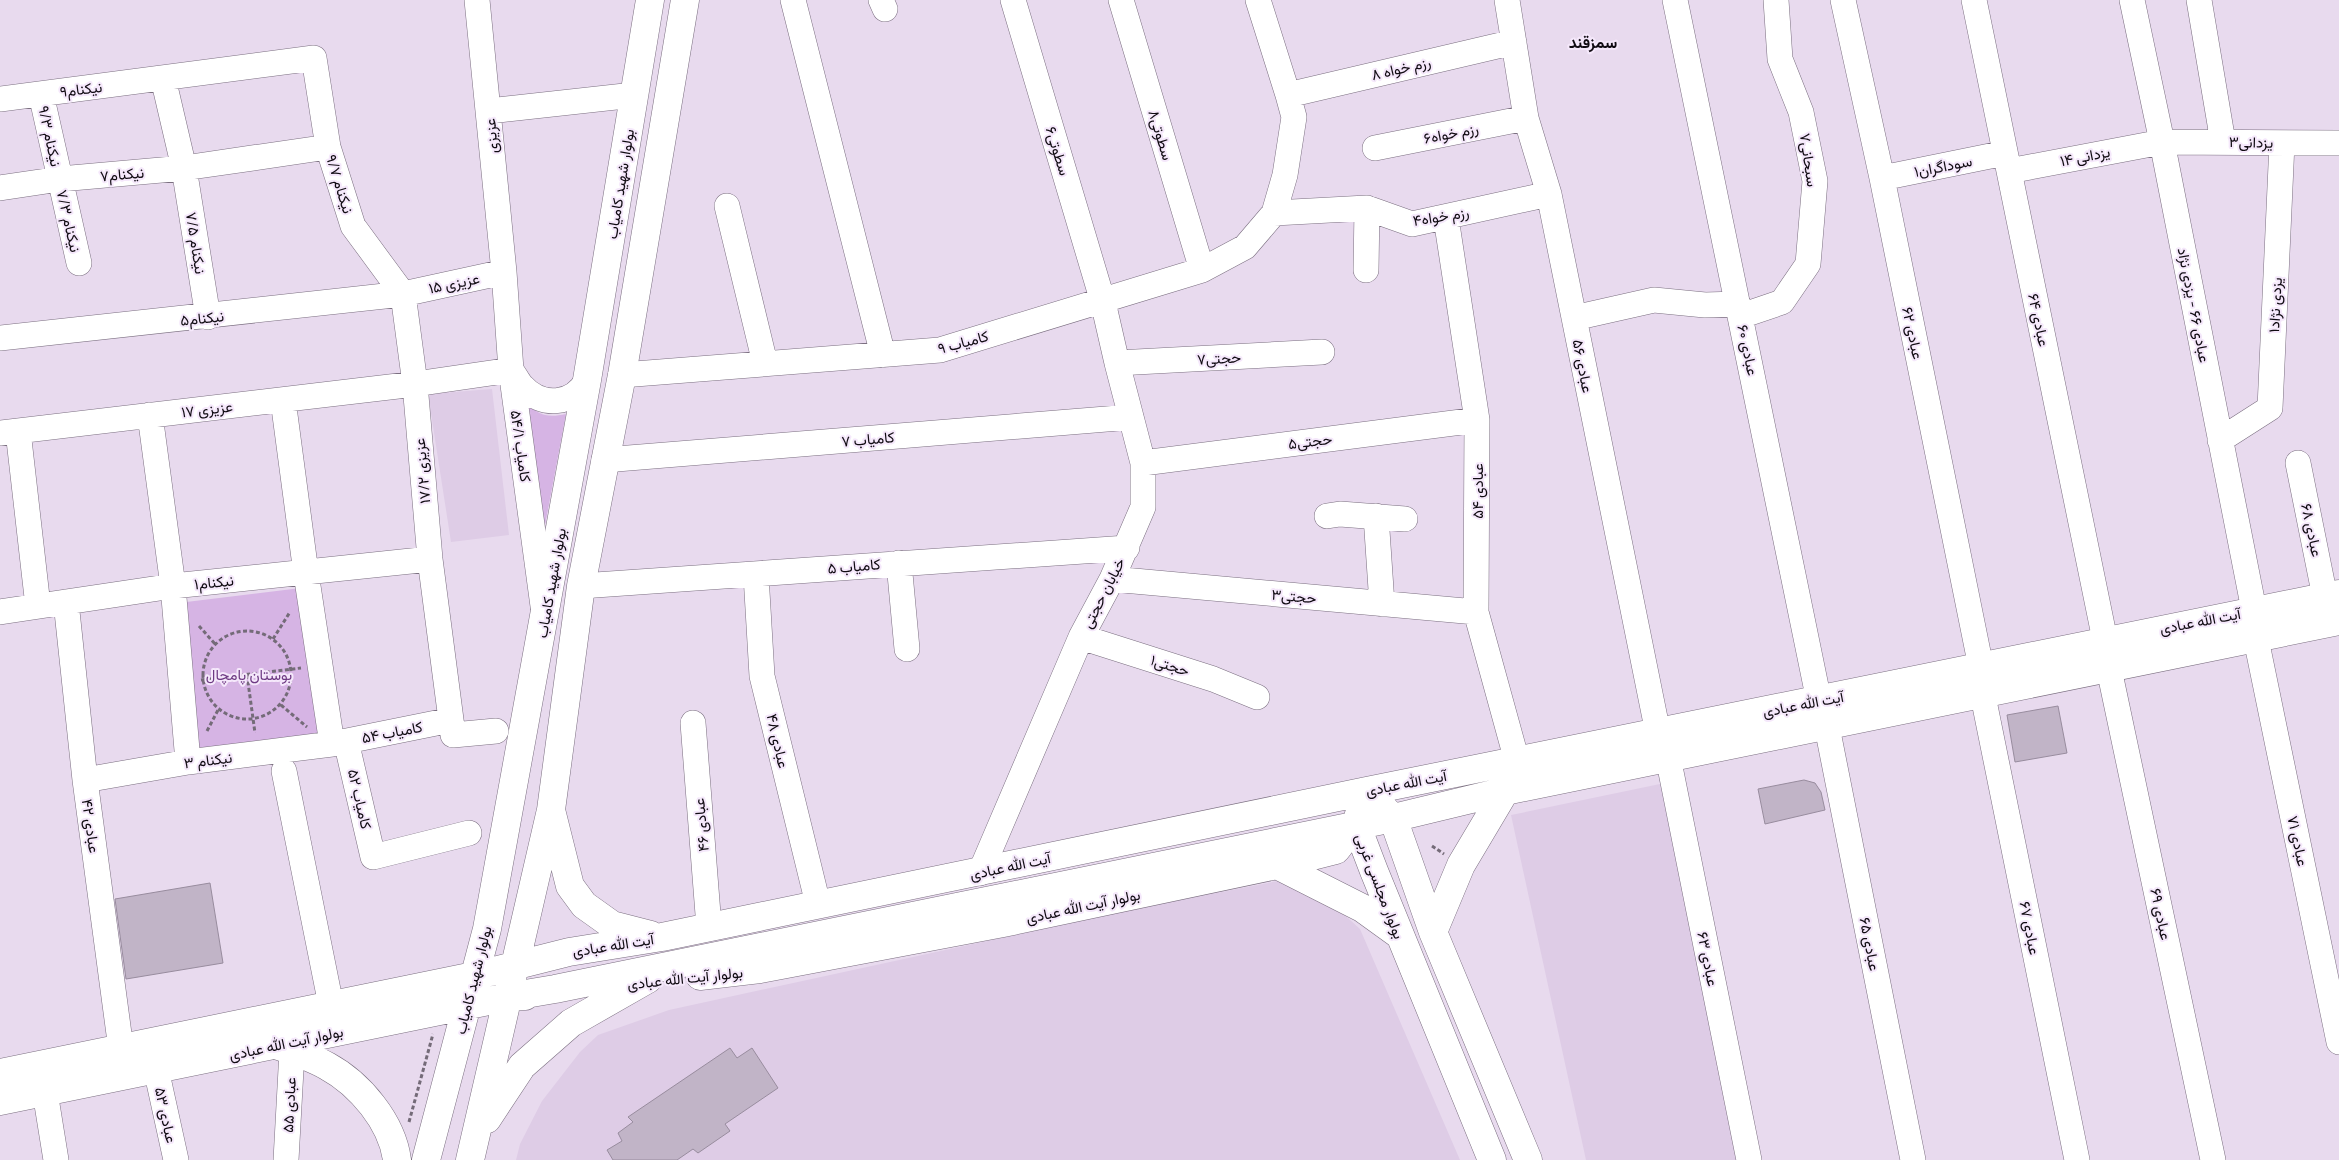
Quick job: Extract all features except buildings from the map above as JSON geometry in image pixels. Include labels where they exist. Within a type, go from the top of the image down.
[{"type":"main road","name":"بولوار شهید کامیاب","points":[[426,1160],[486,929],[587,380],[650,0]]},
{"type":"main road","name":"بولوار شهید کامیاب","points":[[470,1160],[551,810],[582,586],[604,460],[622,375],[685,0]]},
{"type":"main road","name":"آیت الله عبادی","points":[[474,976],[569,952],[662,937],[818,904],[980,873],[1367,791],[1819,701],[2105,640],[2332,595]]},
{"type":"main road","name":"آیت الله عبادی","points":[[508,997],[1393,818],[1505,791],[1983,696],[2339,622]]},
{"type":"main road","points":[[1367,791],[1393,818],[1433,932],[1528,1160]]},
{"type":"main road","name":"بولوار مجلسی غربی","points":[[1367,791],[1356,824],[1398,934],[1492,1160]]},
{"type":"main road","points":[[1433,932],[1461,865],[1505,791]]},
{"type":"main road","points":[[551,810],[570,886],[584,906],[612,925],[662,937]]},
{"type":"main road","name":"بولوار آیت الله عبادی","points":[[0,1101],[156,1069],[284,1048],[466,1005],[508,997],[554,995],[639,982],[769,968],[1003,923],[1277,865],[1336,850],[1356,824]]},
{"type":"main road","points":[[1277,865],[1362,908],[1398,934]]},
{"type":"main road","points":[[477,1132],[522,1066],[571,1023],[639,982],[703,959]]},
{"type":"main road","name":"بولوار آیت الله عبادی","points":[[0,1073],[474,976]]},
{"type":"main road","points":[[284,1048],[327,1066],[356,1087],[382,1120],[397,1160]]},
{"type":"street","name":"عزیزی","points":[[477,0],[504,272]]},
{"type":"street","points":[[793,0],[883,356]]},
{"type":"street","name":"سطوتی۶","points":[[1013,0],[1103,302]]},
{"type":"street","name":"سطوتی۸","points":[[1121,0],[1202,270]]},
{"type":"street","points":[[1258,0],[1294,117],[1285,175],[1274,213]]},
{"type":"street","name":"عبادی ۵۶","points":[[1507,0],[1526,118],[1549,194],[1658,733]]},
{"type":"street","name":"عبادی ۶۰","points":[[1675,0],[1819,701]]},
{"type":"street","name":"سبحانی۷","points":[[1574,318],[1654,300],[1705,304],[1739,310],[1782,302],[1808,264],[1815,181],[1801,112],[1780,59],[1776,0]]},
{"type":"street","name":"عبادی ۶۲","points":[[1843,0],[1882,178],[1981,667]]},
{"type":"street","name":"عبادی ۶۴","points":[[1974,0],[2105,640]]},
{"type":"street","name":"عبادی ۶۶ - یزدی نژاد","points":[[2132,0],[2162,142],[2254,610]]},
{"type":"street","points":[[2199,0],[2223,142]]},
{"type":"street","name":"رزم خواه ۸","points":[[1288,94],[1514,42]]},
{"type":"street","name":"نیکنام۹","points":[[0,99],[314,58]]},
{"type":"street","name":"نیکنام ۹/۷","points":[[314,58],[328,147],[353,226],[403,294]]},
{"type":"street","points":[[162,78],[184,168]]},
{"type":"street","name":"نیکنام ۹/۳","points":[[41,94],[60,179]]},
{"type":"street","points":[[489,110],[634,96]]},
{"type":"street","name":"رزم خواه۶","points":[[1376,148],[1526,118]]},
{"type":"street","name":"یزدانی ۱۴","points":[[2007,162],[2162,142]]},
{"type":"street","name":"یزدانی۳","points":[[2162,142],[2339,143]]},
{"type":"street","name":"یزدی نژاد۱","points":[[2220,440],[2270,408],[2282,143]]},
{"type":"street","name":"نیکنام۷","points":[[0,188],[60,179],[184,168],[328,147]]},
{"type":"street","name":"سوداگران۱","points":[[1882,178],[2007,162]]},
{"type":"street","name":"نیکنام ۷/۵","points":[[184,168],[208,317]]},
{"type":"street","name":"نیکنام ۷/۳","points":[[60,179],[79,263]]},
{"type":"street","name":"رزم خواه۴","points":[[1274,213],[1366,208],[1412,224],[1549,194]]},
{"type":"street","points":[[727,206],[765,363]]},
{"type":"street","points":[[1366,208],[1366,270]]},
{"type":"street","name":"کامیاب ۹","points":[[622,375],[765,363],[883,356],[940,350],[1103,302],[1202,270],[1245,247],[1274,213]]},
{"type":"street","name":"عبادی ۵۴","points":[[1446,218],[1477,420],[1476,612],[1517,761]]},
{"type":"street","name":"عزیزی ۱۵","points":[[403,294],[504,272]]},
{"type":"street","name":"کامیاب ۵۴/۱","points":[[504,272],[511,370],[544,619]]},
{"type":"street","points":[[403,294],[415,384]]},
{"type":"street","name":"نیکنام۵","points":[[0,338],[208,317],[403,294]]},
{"type":"street","name":"خیابان حجتی","points":[[980,873],[1081,637],[1127,548],[1143,508],[1143,463],[1116,363],[1103,302]]},
{"type":"street","name":"حجتی۷","points":[[1116,363],[1322,352]]},
{"type":"street","points":[[511,370],[523,387],[536,396],[550,400],[561,401],[572,398],[581,390],[587,380]]},
{"type":"street","name":"عزیزی ۱۷","points":[[9,432],[415,384],[511,370]]},
{"type":"street","name":"عزیزی ۱۷/۲","points":[[415,384],[430,559],[451,720]]},
{"type":"street","name":"کامیاب ۵۲","points":[[283,400],[306,573],[321,665],[339,742],[373,857],[469,833]]},
{"type":"street","points":[[150,416],[173,586],[193,681],[188,762]]},
{"type":"street","name":"کامیاب ۷","points":[[604,460],[1131,417]]},
{"type":"street","name":"حجتی۵","points":[[1143,463],[1477,420]]},
{"type":"street","points":[[9,432],[38,606]]},
{"type":"street","name":"عبادی ۶۸","points":[[2298,463],[2332,595]]},
{"type":"street","points":[[1327,516],[1340,514],[1404,519]]},
{"type":"street","points":[[1376,516],[1382,604]]},
{"type":"street","name":"کامیاب ۵","points":[[582,586],[756,575],[899,562],[1127,548]]},
{"type":"street","name":"نیکنام۱","points":[[0,612],[173,586],[430,559]]},
{"type":"street","points":[[899,562],[907,649]]},
{"type":"street","name":"عبادی ۴۸","points":[[756,575],[762,676],[818,904]]},
{"type":"street","name":"حجتی۳","points":[[1112,579],[1476,612]]},
{"type":"street","name":"عبادی ۴۲","points":[[66,602],[85,780],[121,1049]]},
{"type":"street","name":"حجتی۱","points":[[1081,637],[1213,679],[1257,697]]},
{"type":"street","name":"عبادی ۷۱","points":[[2256,639],[2328,937],[2339,1042]]},
{"type":"street","name":"عبادی ۶۹","points":[[2110,669],[2213,1160]]},
{"type":"street","name":"عبادی ۶۷","points":[[1983,696],[2077,1160]]},
{"type":"street","points":[[451,720],[453,735],[496,731]]},
{"type":"street","name":"کامیاب ۵۴","points":[[339,742],[451,720]]},
{"type":"street","name":"عبادی ۴۶","points":[[693,723],[709,927]]},
{"type":"street","name":"عبادی ۶۵","points":[[1827,727],[1913,1160]]},
{"type":"street","name":"نیکنام ۳","points":[[85,780],[188,762],[339,742]]},
{"type":"street","name":"عبادی ۶۳","points":[[1668,758],[1749,1160]]},
{"type":"street","points":[[284,771],[331,1004]]},
{"type":"street","name":"عبادی ۵۵","points":[[284,1048],[286,1160]]},
{"type":"street","name":"عبادی ۵۳","points":[[156,1069],[176,1160]]},
{"type":"street","points":[[45,1092],[56,1160]]},
{"type":"path","points":[[249,631],[261,633],[272,639],[282,647],[291,669],[290,688],[281,704],[268,714],[254,720],[241,720],[218,710],[208,696],[193,681],[215,644],[224,637],[236,632],[249,631]]},
{"type":"path","points":[[193,681],[321,665]]},
{"type":"path","points":[[247,674],[258,753]]},
{"type":"path","points":[[407,1127],[433,1033]]},
{"type":"shaded area","points":[[492,389],[509,535],[451,542],[428,394]]},
{"type":"shaded area","points":[[1660,784],[1740,1160],[1586,1160],[1511,815]]},
{"type":"shaded area","points":[[1278,881],[1298,884],[1339,910],[1360,929],[1460,1160],[516,1160],[520,1144],[542,1101],[580,1052],[598,1035],[669,1010],[1129,910]]},
{"type":"green space","points":[[526,401],[535,410],[544,415],[566,414],[542,541]]},
{"type":"green space","name":"بوستان پامچال","points":[[301,588],[319,738],[197,752],[178,603]]},
{"type":"district","name":"سمزقند","points":[[1593,42]]}]
